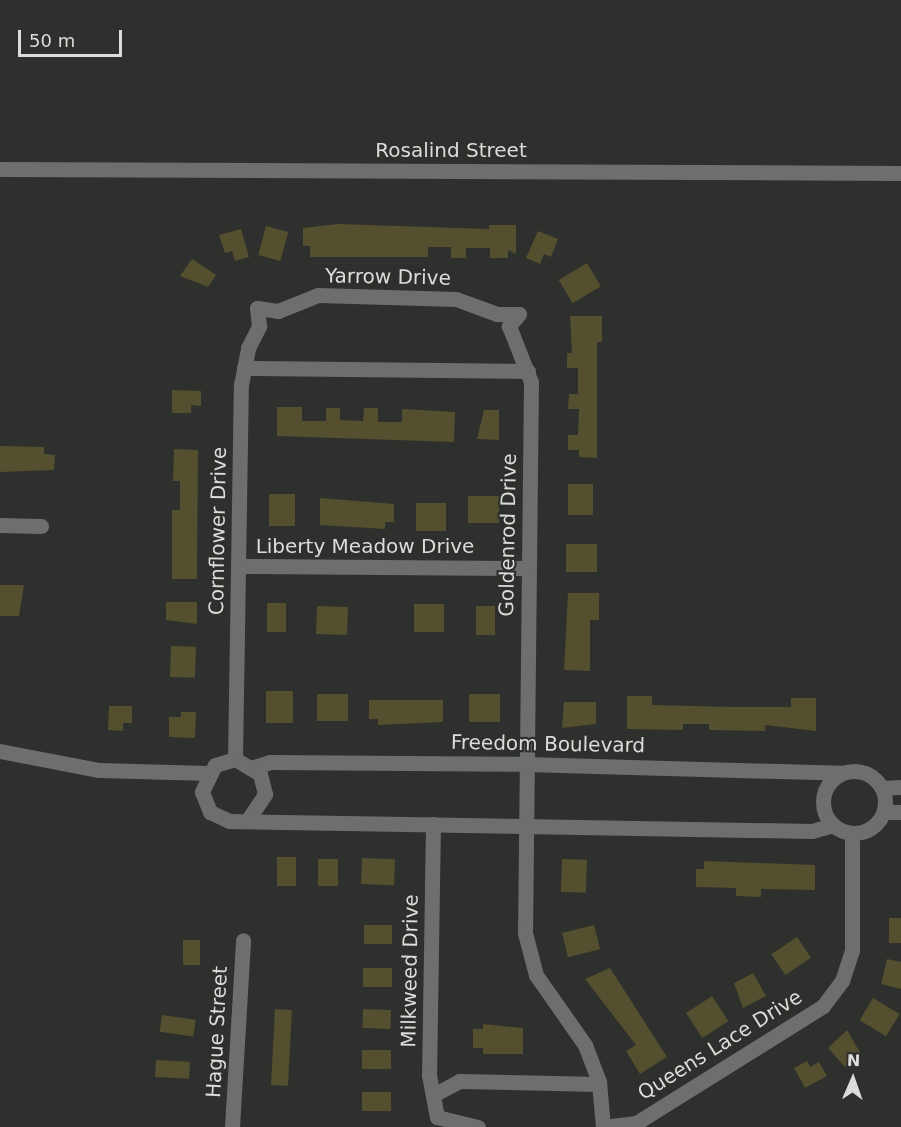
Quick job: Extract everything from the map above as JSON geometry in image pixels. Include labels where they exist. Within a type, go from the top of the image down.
[{"type":"street","name":"Rosalind Street","points":[[0,169],[901,172]]},
{"type":"street","name":"Yarrow Drive","points":[[257,308],[278,311],[318,296],[341,296],[456,299],[497,314],[519,314]]},
{"type":"street","name":"Cornflower Drive","points":[[235,759],[244,368],[259,326],[257,308]]},
{"type":"street","name":"Goldenrod Drive","points":[[519,314],[509,326],[528,371],[525,933],[536,975],[585,1045],[599,1084],[603,1127]]},
{"type":"street","points":[[244,368],[528,371]]},
{"type":"street","points":[[0,525],[40,526]]},
{"type":"street","name":"Liberty Meadow Drive","points":[[238,566],[528,568]]},
{"type":"street","points":[[0,751],[99,770],[208,772],[235,759],[254,766],[265,794],[249,818]]},
{"type":"street","name":"Freedom Boulevard","points":[[254,766],[270,762],[525,764],[842,772]]},
{"type":"street","points":[[833,825],[823,796],[842,772],[863,771],[882,788],[901,788]]},
{"type":"street","points":[[208,772],[202,792],[210,812],[229,821],[249,818],[812,831],[833,825],[852,833],[872,828],[884,812],[882,788]]},
{"type":"street","points":[[884,812],[901,812]]},
{"type":"street","name":"Milkweed Drive","points":[[433,824],[429,1075],[435,1094],[437,1117],[478,1127]]},
{"type":"street","name":"Queens Lace Drive","points":[[603,1127],[636,1123],[823,1006],[842,981],[852,951],[852,833]]},
{"type":"street","name":"Hague Street","points":[[232,1127],[243,940]]},
{"type":"street","points":[[435,1094],[459,1081],[599,1084]]},
{"type":"building","points":[[338,224],[489,229],[489,225],[516,225],[516,254],[508,250],[508,258],[490,258],[490,248],[466,248],[466,258],[451,258],[451,247],[428,247],[428,257],[310,257],[310,246],[303,246],[303,228]]},
{"type":"building","points":[[266,226],[288,232],[280,261],[258,255]]},
{"type":"building","points":[[241,229],[249,257],[235,261],[232,251],[225,253],[219,235]]},
{"type":"building","points":[[538,231],[558,239],[551,257],[544,254],[540,264],[526,258]]},
{"type":"building","points":[[192,259],[216,275],[208,287],[180,276]]},
{"type":"building","points":[[587,263],[601,286],[573,303],[559,280]]},
{"type":"building","points":[[570,316],[602,316],[602,342],[597,342],[597,458],[579,457],[579,450],[568,450],[568,435],[578,435],[579,409],[568,409],[569,394],[578,394],[578,368],[567,368],[567,353],[572,353]]},
{"type":"building","points":[[172,390],[201,391],[201,406],[191,405],[191,413],[172,413]]},
{"type":"building","points":[[277,407],[302,407],[302,421],[326,421],[326,408],[340,408],[340,420],[363,421],[364,408],[378,408],[378,422],[402,422],[402,409],[455,412],[454,442],[277,436]]},
{"type":"building","points":[[484,410],[499,410],[499,440],[477,439]]},
{"type":"building","points":[[0,446],[44,447],[44,454],[55,455],[54,470],[0,472]]},
{"type":"building","points":[[174,449],[198,450],[197,579],[172,579],[172,510],[180,510],[180,481],[173,481]]},
{"type":"building","points":[[568,484],[593,484],[593,515],[568,515]]},
{"type":"building","points":[[269,494],[295,494],[295,526],[269,526]]},
{"type":"building","points":[[468,496],[499,496],[499,523],[468,523]]},
{"type":"building","points":[[320,498],[394,504],[394,522],[385,522],[385,529],[320,525]]},
{"type":"building","points":[[416,503],[446,503],[446,531],[416,531]]},
{"type":"building","points":[[566,544],[597,544],[597,572],[566,572]]},
{"type":"building","points":[[0,585],[24,585],[19,616],[0,616]]},
{"type":"building","points":[[568,593],[599,593],[599,620],[590,620],[590,671],[564,670]]},
{"type":"building","points":[[166,602],[197,602],[197,624],[166,620]]},
{"type":"building","points":[[267,603],[286,603],[286,632],[267,632]]},
{"type":"building","points":[[414,604],[444,604],[444,632],[414,632]]},
{"type":"building","points":[[317,606],[348,607],[347,635],[316,634]]},
{"type":"building","points":[[476,606],[495,606],[495,635],[476,635]]},
{"type":"building","points":[[171,646],[196,647],[195,678],[170,677]]},
{"type":"building","points":[[266,691],[293,691],[293,723],[266,723]]},
{"type":"building","points":[[317,694],[348,694],[348,721],[317,721]]},
{"type":"building","points":[[469,694],[500,694],[500,722],[469,722]]},
{"type":"building","points":[[627,696],[652,696],[652,705],[734,707],[791,707],[791,698],[816,698],[816,731],[765,725],[765,731],[709,730],[709,724],[683,724],[683,730],[627,729]]},
{"type":"building","points":[[369,700],[443,700],[443,722],[378,725],[378,719],[369,719]]},
{"type":"building","points":[[564,702],[596,702],[596,724],[562,728]]},
{"type":"building","points":[[109,706],[132,706],[132,723],[123,723],[123,731],[108,730]]},
{"type":"building","points":[[181,712],[196,712],[195,738],[169,737],[169,717],[181,717]]},
{"type":"building","points":[[277,857],[296,857],[296,886],[277,886]]},
{"type":"building","points":[[362,858],[395,859],[394,885],[361,884]]},
{"type":"building","points":[[318,859],[338,859],[338,886],[318,886]]},
{"type":"building","points":[[562,859],[587,860],[586,893],[561,892]]},
{"type":"building","points":[[704,861],[815,865],[815,890],[761,889],[761,897],[736,896],[736,888],[696,887],[696,869],[704,869]]},
{"type":"building","points":[[889,918],[901,918],[901,943],[889,943]]},
{"type":"building","points":[[364,925],[392,925],[392,944],[364,944]]},
{"type":"building","points":[[594,925],[600,949],[568,957],[562,933]]},
{"type":"building","points":[[797,937],[811,958],[785,975],[771,954]]},
{"type":"building","points":[[183,940],[200,940],[200,965],[183,965]]},
{"type":"building","points":[[887,959],[901,962],[901,989],[881,984]]},
{"type":"building","points":[[363,968],[392,968],[392,987],[363,987]]},
{"type":"building","points":[[610,968],[667,1057],[640,1074],[626,1051],[636,1045],[585,979]]},
{"type":"building","points":[[753,973],[766,996],[743,1008],[734,983]]},
{"type":"building","points":[[712,996],[728,1021],[702,1038],[686,1013]]},
{"type":"building","points":[[873,998],[900,1014],[886,1036],[860,1020]]},
{"type":"building","points":[[275,1009],[292,1010],[288,1086],[271,1085]]},
{"type":"building","points":[[363,1009],[391,1010],[390,1029],[362,1028]]},
{"type":"building","points":[[162,1015],[196,1020],[193,1037],[160,1032]]},
{"type":"building","points":[[483,1024],[523,1028],[523,1054],[483,1054],[483,1048],[473,1048],[473,1029],[483,1029]]},
{"type":"building","points":[[847,1030],[861,1054],[845,1067],[828,1048]]},
{"type":"building","points":[[362,1050],[391,1050],[391,1069],[362,1069]]},
{"type":"building","points":[[156,1060],[190,1062],[189,1079],[155,1077]]},
{"type":"building","points":[[807,1061],[810,1067],[819,1062],[827,1076],[805,1088],[794,1068]]},
{"type":"building","points":[[362,1092],[391,1092],[391,1111],[362,1111]]}]
